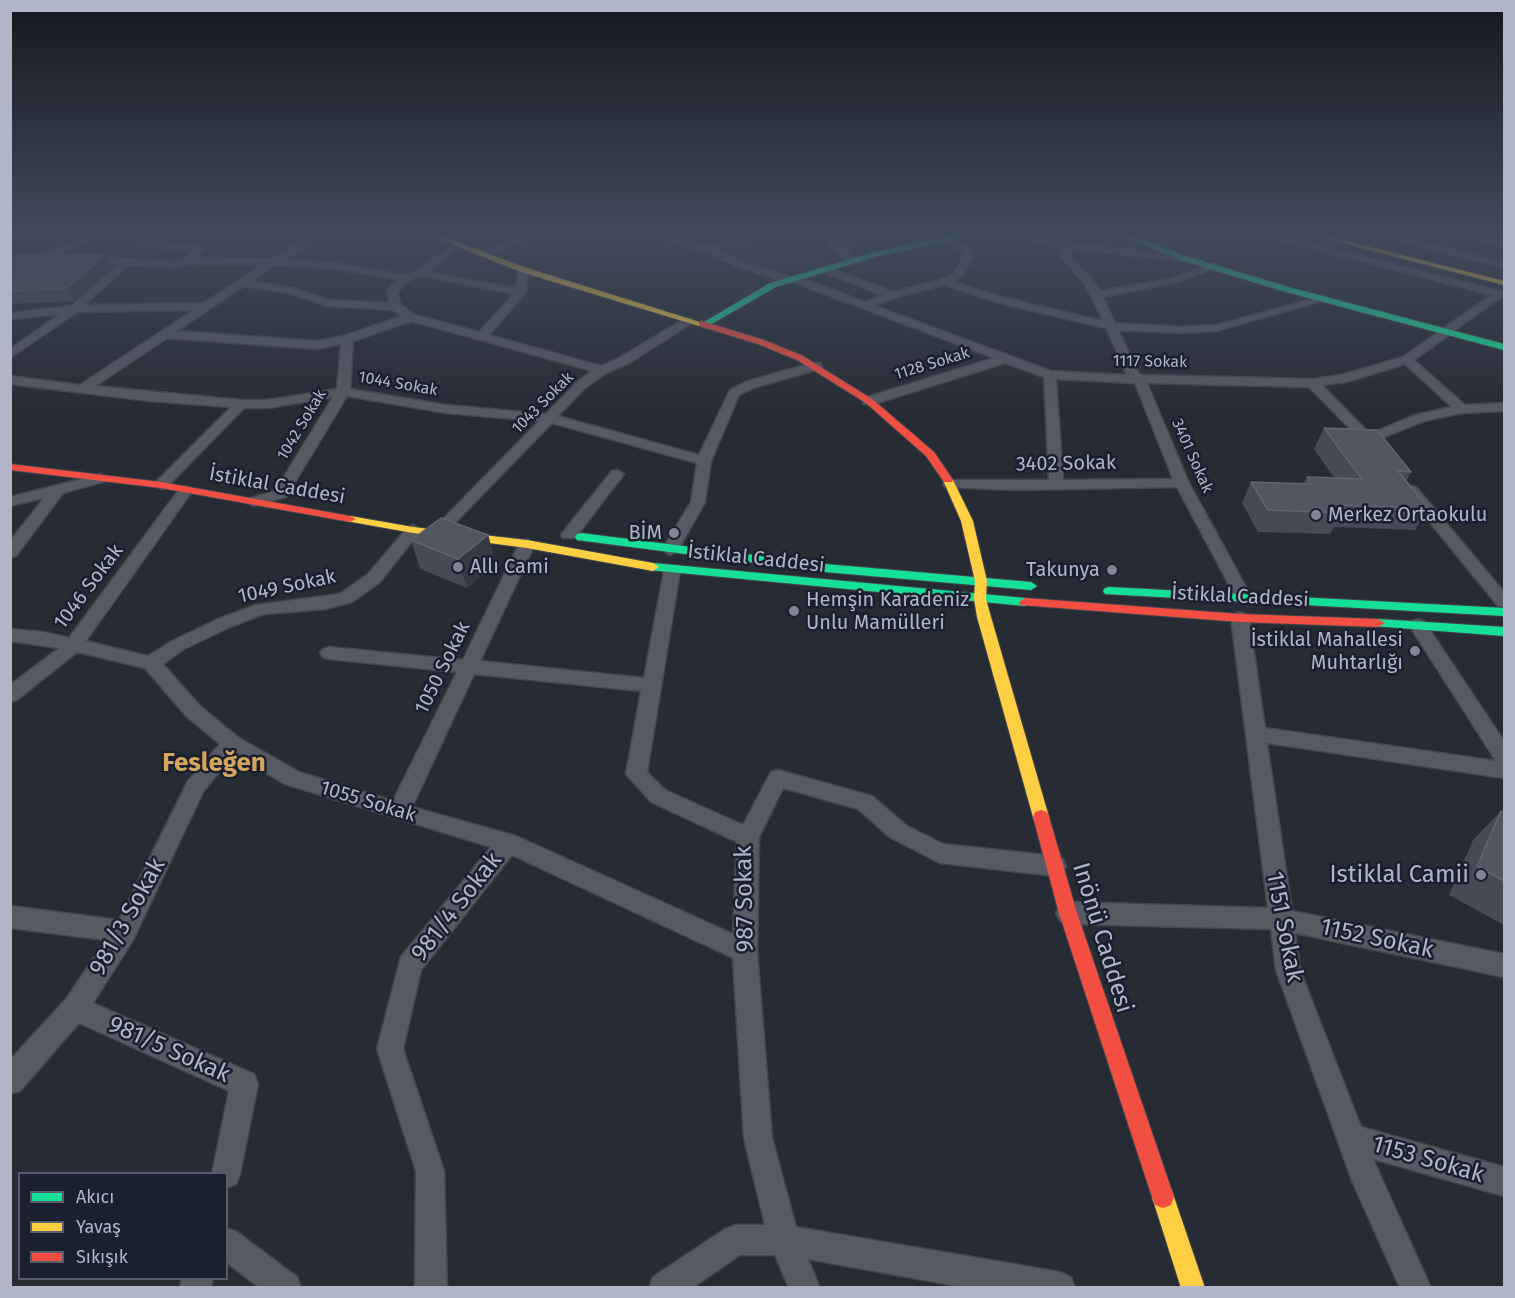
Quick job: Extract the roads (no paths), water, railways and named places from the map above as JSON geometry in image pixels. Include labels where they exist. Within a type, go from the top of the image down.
[{"type":"main road","name":"Inönü Caddesi","points":[[609,297],[761,342],[816,366],[870,401],[930,454],[950,484],[967,521],[981,581],[980,599],[1068,913],[1193,1287]]},
{"type":"main road","points":[[703,325],[753,297]]},
{"type":"main road","points":[[1316,297],[1504,346]]},
{"type":"main road","name":"İstiklal Caddesi","points":[[10,455],[172,474],[315,499]]},
{"type":"main road","name":"İstiklal Caddesi","points":[[10,467],[161,485],[412,530],[980,599],[1242,608]]},
{"type":"main road","points":[[446,517],[475,521]]},
{"type":"main road","name":"İstiklal Caddesi","points":[[563,534],[671,561],[840,570],[1041,587]]},
{"type":"main road","name":"İstiklal Caddesi","points":[[1093,590],[1242,608],[1504,632]]},
{"type":"main road","points":[[1242,608],[1504,612]]},
{"type":"street","points":[[10,355],[88,297]]},
{"type":"street","points":[[84,388],[222,297]]},
{"type":"street","points":[[309,297],[328,303],[396,308],[411,317],[602,370]]},
{"type":"street","points":[[393,297],[396,308]]},
{"type":"street","points":[[481,337],[517,297]]},
{"type":"street","name":"1117 Sokak","points":[[840,297],[1050,375],[1312,383],[1342,380],[1407,360],[1495,297]]},
{"type":"street","points":[[865,306],[888,297]]},
{"type":"street","points":[[989,297],[1112,326],[1182,330],[1216,328],[1324,299]]},
{"type":"street","name":"3401 Sokak","points":[[1098,297],[1182,483],[1217,547],[1242,608]]},
{"type":"street","points":[[10,316],[74,309],[209,306]]},
{"type":"street","points":[[165,334],[317,345],[347,339],[411,317]]},
{"type":"street","name":"1043 Sokak","points":[[441,533],[446,517],[550,418],[581,385],[602,370],[625,360],[688,321]]},
{"type":"street","name":"1042 Sokak","points":[[281,494],[343,392],[347,339]]},
{"type":"street","name":"1128 Sokak","points":[[870,401],[1005,359]]},
{"type":"street","points":[[1407,360],[1462,409]]},
{"type":"street","name":"987 Sokak","points":[[805,1287],[784,1240],[758,1138],[745,951],[748,837],[658,796],[636,774],[671,561],[698,502],[704,461],[735,393],[752,384],[816,366]]},
{"type":"street","points":[[1050,375],[1056,484]]},
{"type":"street","name":"1044 Sokak","points":[[10,381],[150,397],[241,404],[268,404],[343,392],[446,409],[550,418],[704,461]]},
{"type":"street","points":[[1312,383],[1369,439],[1384,457]]},
{"type":"street","points":[[161,485],[241,404]]},
{"type":"street","points":[[1369,439],[1420,418],[1462,409],[1504,407]]},
{"type":"street","points":[[563,534],[617,474]]},
{"type":"street","points":[[1399,475],[1504,602]]},
{"type":"street","points":[[10,502],[101,478]]},
{"type":"street","name":"3402 Sokak","points":[[950,484],[1016,486],[1182,483]]},
{"type":"street","points":[[10,553],[58,489]]},
{"type":"street","name":"1046 Sokak","points":[[10,694],[73,646],[186,490]]},
{"type":"street","points":[[253,502],[281,494]]},
{"type":"street","name":"1049 Sokak","points":[[152,663],[178,645],[224,623],[262,609],[326,603],[346,598],[374,578],[412,530]]},
{"type":"street","name":"1050 Sokak","points":[[399,812],[527,544]]},
{"type":"street","name":"1151 Sokak","points":[[1242,608],[1255,735],[1288,970],[1368,1183],[1416,1287]]},
{"type":"street","points":[[1418,625],[1504,757]]},
{"type":"street","points":[[10,635],[45,638],[152,663]]},
{"type":"street","points":[[329,653],[651,685]]},
{"type":"street","name":"1055 Sokak","points":[[152,663],[193,711],[232,743],[292,778],[508,843],[745,951]]},
{"type":"street","points":[[1255,735],[1504,770]]},
{"type":"street","name":"981/3 Sokak","points":[[10,1081],[75,1008],[125,932],[195,787],[232,743]]},
{"type":"street","points":[[748,837],[778,778],[865,802],[899,832],[940,853],[1056,866]]},
{"type":"street","name":"981/4 Sokak","points":[[432,1287],[430,1171],[390,1049],[410,965],[508,843]]},
{"type":"street","name":"1152 Sokak","points":[[1068,913],[1280,919],[1504,965]]},
{"type":"street","points":[[10,917],[125,932]]},
{"type":"street","name":"981/5 Sokak","points":[[75,1008],[244,1084],[226,1172]]},
{"type":"street","name":"1153 Sokak","points":[[1352,1138],[1504,1181]]},
{"type":"street","points":[[664,1287],[736,1240],[784,1240],[1060,1287]]},
{"type":"street","points":[[228,1244],[286,1287]]},
{"type":"place","name":"Merkez Ortaokulu","points":[[1316,515]]},
{"type":"place","name":"BİM","points":[[674,533]]},
{"type":"place","name":"Allı Cami","points":[[458,567]]},
{"type":"place","name":"Takunya","points":[[1112,570]]},
{"type":"place","name":"Hemşin Karadeniz Unlu Mamülleri","points":[[794,611]]},
{"type":"place","name":"İstiklal Mahallesi Muhtarlığı","points":[[1415,651]]},
{"type":"place","name":"Istiklal Camii","points":[[1481,875]]},
{"type":"district","name":"Fesleğen","points":[[214,764]]}]
